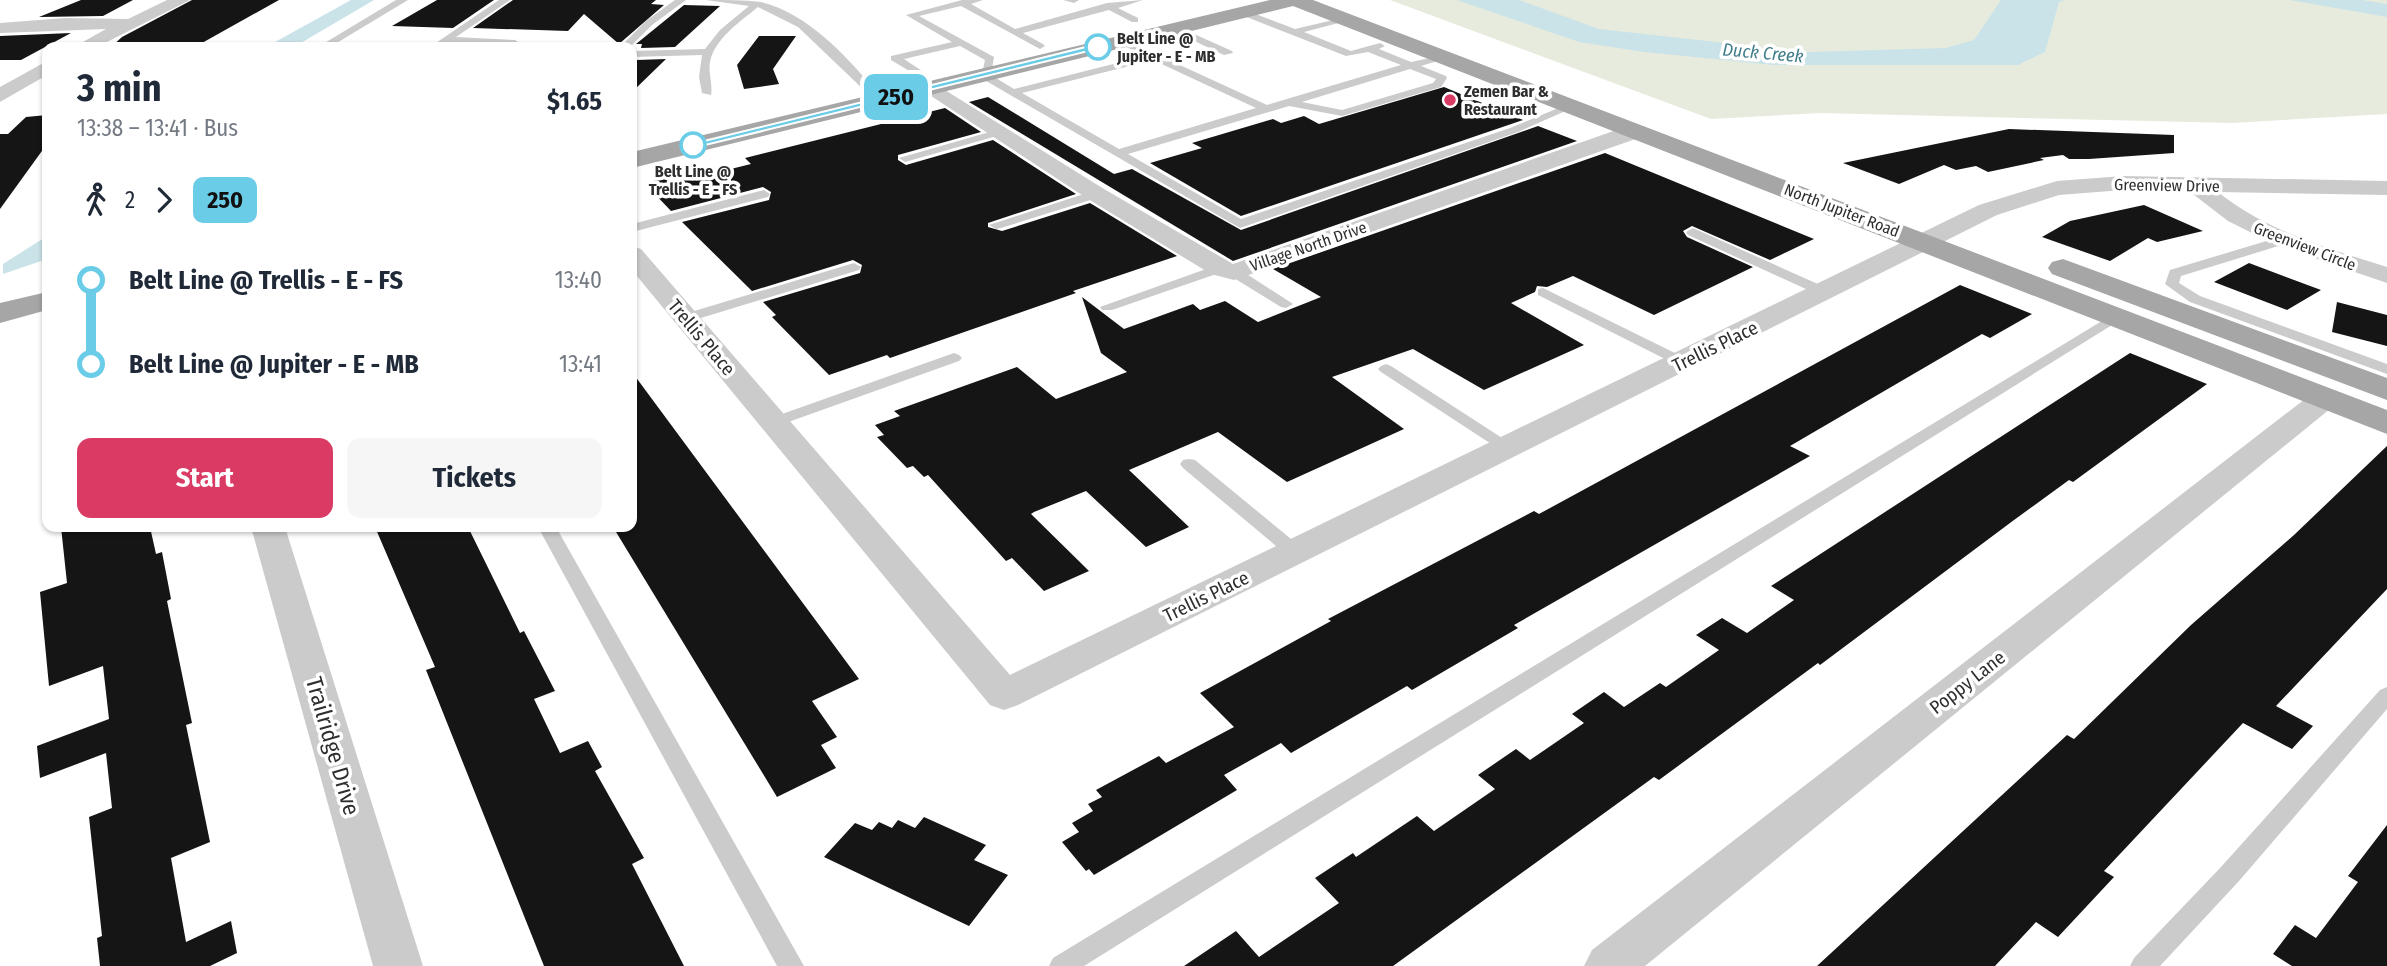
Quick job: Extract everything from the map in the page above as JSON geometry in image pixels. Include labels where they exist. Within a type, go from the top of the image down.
[{"type":"main road","points":[[988,67],[1137,10],[1218,0]]},
{"type":"main road","points":[[637,159],[988,67],[1121,41],[1295,0]]},
{"type":"main road","name":"North Jupiter Road","points":[[1295,0],[1636,131],[1920,223],[1956,228],[2387,390]]},
{"type":"main road","name":"North Jupiter Road","points":[[1476,47],[1689,127],[1920,223],[2115,317],[2387,422]]},
{"type":"main road","points":[[637,142],[868,88],[926,82]]},
{"type":"main road","points":[[1572,106],[1603,96]]},
{"type":"main road","points":[[0,290],[42,281]]},
{"type":"main road","points":[[0,313],[42,302]]},
{"type":"street","points":[[93,42],[181,0]]},
{"type":"street","points":[[0,28],[65,23],[130,24]]},
{"type":"street","points":[[0,96],[42,70]]},
{"type":"street","points":[[926,82],[1096,194],[1227,270]]},
{"type":"street","name":"Village North Drive","points":[[1227,270],[1636,131]]},
{"type":"street","name":"Greenview Drive","points":[[1956,228],[1988,210],[2057,188],[2123,183],[2387,188]]},
{"type":"street","name":"Greenview Circle","points":[[2193,184],[2232,215],[2283,240],[2387,275]]},
{"type":"street","name":"Trellis Place","points":[[637,260],[1004,695],[1824,292],[1920,223]]},
{"type":"street","name":"Poppy Lane","points":[[1609,966],[2325,398]]},
{"type":"street","name":"Trailridge Drive","points":[[269,532],[398,966]]},
{"type":"lane","points":[[332,42],[403,0]]},
{"type":"lane","points":[[443,42],[505,0]]},
{"type":"lane","points":[[630,42],[649,23],[681,0]]},
{"type":"lane","points":[[711,0],[756,4],[778,10],[825,45],[868,88]]},
{"type":"lane","points":[[978,0],[911,15],[961,43],[1014,92],[1240,224],[1514,131],[1572,106]]},
{"type":"lane","points":[[1068,0],[1074,0]]},
{"type":"lane","points":[[1093,0],[1108,7],[1137,10]]},
{"type":"lane","points":[[708,93],[702,73],[707,52],[756,4]]},
{"type":"lane","points":[[962,4],[1040,46]]},
{"type":"lane","points":[[1014,32],[1108,7],[1137,10]]},
{"type":"lane","points":[[1242,12],[1350,54],[1398,41]]},
{"type":"lane","points":[[1294,32],[1343,19]]},
{"type":"lane","points":[[1174,28],[1228,53]]},
{"type":"lane","points":[[446,40],[511,42]]},
{"type":"lane","points":[[1121,41],[1266,109]]},
{"type":"lane","points":[[926,82],[895,58],[961,43]]},
{"type":"lane","points":[[1288,103],[1342,113],[1437,85],[1442,78],[1369,49]]},
{"type":"lane","points":[[637,54],[707,52]]},
{"type":"lane","points":[[1014,92],[1152,57]]},
{"type":"lane","points":[[1118,153],[1440,57]]},
{"type":"lane","points":[[905,158],[1000,132]]},
{"type":"lane","points":[[637,227],[764,194]]},
{"type":"lane","points":[[996,225],[1096,194]]},
{"type":"lane","points":[[1693,232],[1824,292]]},
{"type":"lane","points":[[2283,240],[2175,273],[2172,284],[2195,299],[2387,369]]},
{"type":"lane","points":[[686,318],[853,267]]},
{"type":"lane","points":[[1107,307],[1227,270],[1286,304]]},
{"type":"lane","points":[[1543,292],[1682,362]]},
{"type":"lane","points":[[1062,966],[2115,317]]},
{"type":"lane","points":[[774,422],[954,358]]},
{"type":"lane","points":[[1386,369],[1508,447]]},
{"type":"lane","points":[[1189,464],[1296,552]]},
{"type":"lane","points":[[551,532],[791,966]]},
{"type":"lane","points":[[2143,966],[2230,874],[2387,695]]},
{"type":"shaded area","points":[[1390,0],[2387,0],[2387,114],[2232,123],[1820,113],[1711,119]]},
{"type":"water","points":[[351,0],[374,0],[303,42],[275,42]]},
{"type":"water","name":"Duck Creek","points":[[1457,0],[1519,0],[1599,29],[1808,52],[1946,48],[1974,40],[2001,0],[2065,0],[2059,2],[2045,52],[2018,65],[1774,65],[1644,52],[1579,42]]},
{"type":"water","points":[[2290,0],[2362,0],[2387,4],[2387,17]]},
{"type":"water","points":[[42,239],[42,261],[3,274],[3,264]]},
{"type":"building","points":[[81,0],[133,0],[103,16],[39,17]]},
{"type":"building","points":[[192,0],[279,0],[204,42],[116,42]]},
{"type":"building","points":[[437,0],[494,0],[453,28],[392,26]]},
{"type":"building","points":[[513,0],[656,0],[651,4],[664,5],[621,42],[617,42],[584,14],[568,31],[473,28]]},
{"type":"building","points":[[684,5],[720,6],[675,47],[641,48],[642,44],[637,43]]},
{"type":"building","points":[[71,33],[54,42],[42,42],[42,49],[21,60],[0,60],[0,36]]},
{"type":"building","points":[[759,36],[796,36],[773,69],[779,84],[744,89],[737,65]]},
{"type":"building","points":[[666,59],[637,87],[637,60]]},
{"type":"building","points":[[1444,87],[1523,120],[1241,216],[1150,163],[1202,148],[1192,143],[1273,119],[1281,123],[1304,116],[1319,124]]},
{"type":"building","points":[[988,97],[1114,174],[1132,169],[1241,230],[1538,126],[1577,141],[1233,261],[969,102]]},
{"type":"building","points":[[945,108],[981,132],[898,155],[898,160],[906,165],[993,140],[1076,194],[988,223],[988,227],[1002,231],[1090,203],[1177,256],[890,358],[887,355],[829,375],[772,317],[776,315],[763,302],[860,273],[862,265],[853,260],[752,291],[682,222],[769,200],[771,192],[763,187],[671,211],[650,189],[659,187],[653,181],[685,174],[690,179],[751,164],[745,158]]},
{"type":"building","points":[[42,115],[42,151],[0,209],[0,134],[8,134],[26,117]]},
{"type":"building","points":[[2009,129],[2174,135],[2174,153],[2089,159],[2069,159],[2063,155],[2040,158],[2044,160],[1988,172],[1976,166],[1956,170],[1944,165],[1899,184],[1843,163]]},
{"type":"building","points":[[1605,153],[1814,239],[1770,260],[1692,226],[1683,231],[1687,237],[1753,267],[1654,315],[1573,276],[1547,287],[1537,286],[1535,292],[1511,303],[1584,345],[1484,390],[1413,349],[1332,377],[1404,429],[1287,482],[1218,432],[1129,470],[1189,527],[1146,547],[1086,491],[1034,512],[1031,514],[1089,571],[1044,591],[1012,558],[1006,561],[928,475],[924,477],[913,466],[907,468],[877,437],[884,435],[875,425],[900,416],[894,411],[1017,367],[1056,399],[1127,372],[1101,353],[1082,297],[1124,329],[1193,304],[1200,310],[1225,301],[1258,322],[1321,297],[1273,269]]},
{"type":"building","points":[[2144,205],[2203,231],[2157,242],[2148,238],[2110,261],[2042,237],[2070,221]]},
{"type":"building","points":[[2249,263],[2321,290],[2287,310],[2214,282]]},
{"type":"building","points":[[1960,285],[2032,314],[1990,338],[1982,334],[1790,446],[1810,456],[1514,625],[1518,628],[1412,690],[1407,686],[1291,753],[1281,743],[1224,775],[1237,790],[1094,875],[1089,869],[1086,871],[1062,842],[1079,832],[1072,823],[1093,811],[1088,804],[1102,797],[1096,790],[1159,756],[1166,763],[1234,727],[1200,693],[1331,621],[1328,619],[1534,511],[1539,514]]},
{"type":"building","points":[[2337,302],[2387,315],[2387,346],[2332,332]]},
{"type":"building","points":[[2130,353],[2207,384],[2073,482],[2069,480],[1820,665],[1818,663],[1659,780],[1654,777],[1393,966],[1184,966],[1236,931],[1259,957],[1339,903],[1315,878],[1353,853],[1356,857],[1417,816],[1434,831],[1495,789],[1478,775],[1516,749],[1530,760],[1584,723],[1572,714],[1604,692],[1624,707],[1660,683],[1666,687],[1719,650],[1696,635],[1722,618],[1747,633],[1794,600],[1771,586]]},
{"type":"building","points":[[637,379],[859,679],[812,701],[837,737],[821,745],[836,768],[777,797],[616,532],[637,532]]},
{"type":"building","points":[[2387,446],[2387,589],[2276,706],[2313,726],[2292,749],[2243,723],[2104,871],[2114,877],[2058,937],[2036,922],[1995,966],[1817,966],[2067,735],[2074,739],[2191,625],[2294,535]]},
{"type":"building","points":[[62,532],[151,532],[156,554],[162,552],[171,599],[167,601],[192,723],[186,725],[210,842],[171,858],[186,942],[231,921],[237,953],[210,966],[100,966],[97,938],[102,936],[89,817],[112,808],[106,753],[40,778],[37,746],[109,719],[103,666],[49,686],[40,592],[67,583]]},
{"type":"building","points":[[377,532],[470,532],[520,633],[524,631],[555,691],[534,699],[560,753],[588,741],[602,767],[595,771],[644,858],[632,864],[684,966],[544,966],[426,670],[435,667]]},
{"type":"building","points":[[924,817],[986,845],[974,860],[1008,875],[969,926],[824,857],[855,823],[872,830],[879,822],[892,828],[898,820],[915,828]]},
{"type":"building","points":[[2387,825],[2387,966],[2292,966],[2273,954],[2295,925],[2316,938],[2358,882],[2348,876]]},
{"type":"bus line","name":"250","points":[[693,145],[1098,47]]},
{"type":"place","name":"Belt Line @ Jupiter - E - MB","points":[[1098,47]]},
{"type":"place","name":"Zemen Bar & Restaurant","points":[[1450,100]]},
{"type":"place","name":"Belt Line @ Trellis - E - FS","points":[[693,145]]}]
